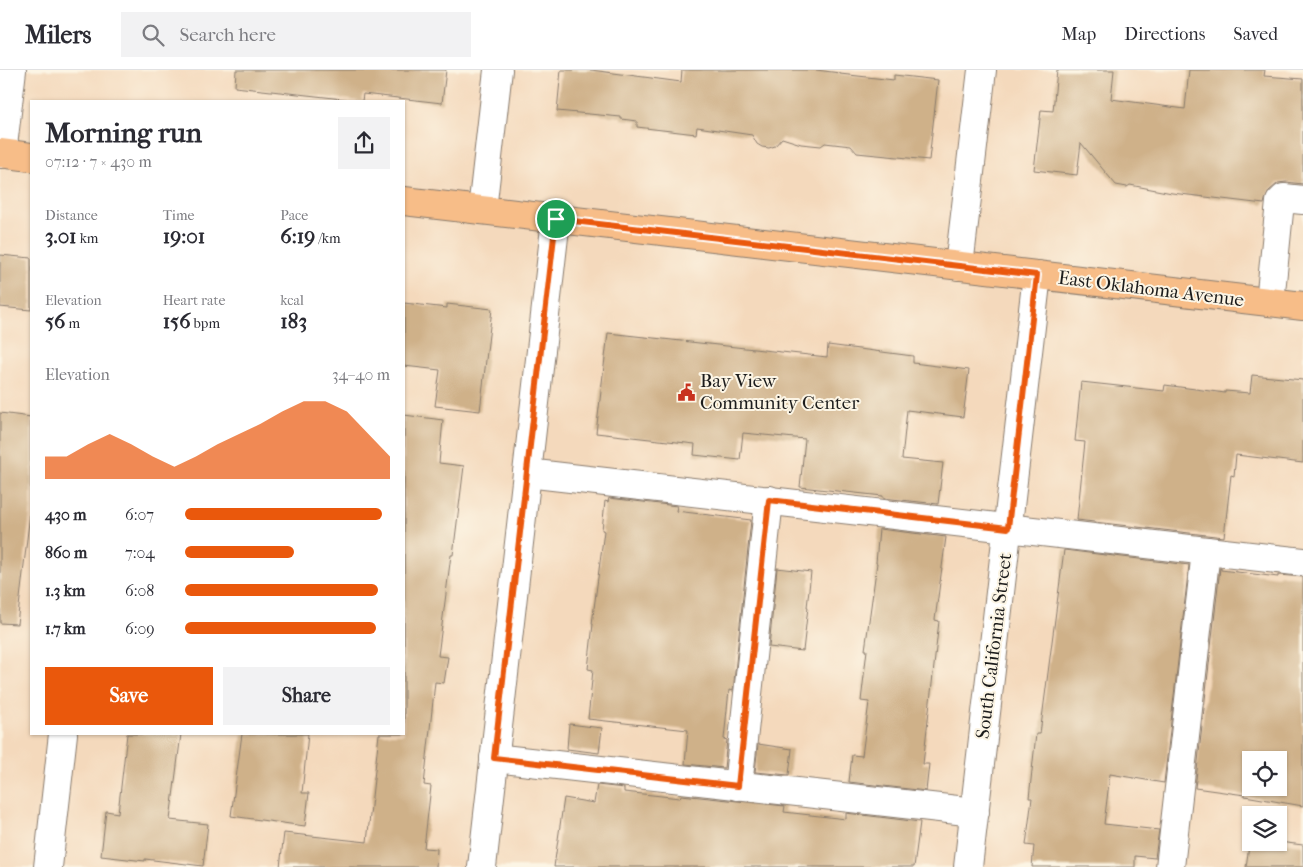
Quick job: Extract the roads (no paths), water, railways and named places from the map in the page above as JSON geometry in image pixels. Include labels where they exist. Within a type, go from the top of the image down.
[{"type":"main road","points":[[1,154],[30,157]]},
{"type":"main road","name":"East Oklahoma Avenue","points":[[405,201],[1303,306]]},
{"type":"street","points":[[1,154],[12,70]]},
{"type":"street","points":[[482,210],[498,70]]},
{"type":"street","points":[[959,266],[982,70]]},
{"type":"street","points":[[1270,302],[1280,202],[1284,198],[1303,200]]},
{"type":"street","points":[[482,867],[556,219]]},
{"type":"street","name":"South California Street","points":[[968,867],[1037,275]]},
{"type":"street","points":[[527,473],[1303,562]]},
{"type":"street","points":[[738,786],[769,500]]},
{"type":"street","points":[[1170,867],[1206,551]]},
{"type":"street","points":[[48,867],[63,735]]},
{"type":"street","points":[[494,758],[975,812]]},
{"type":"place","name":"Bay View Community Center","points":[[686,392]]}]
